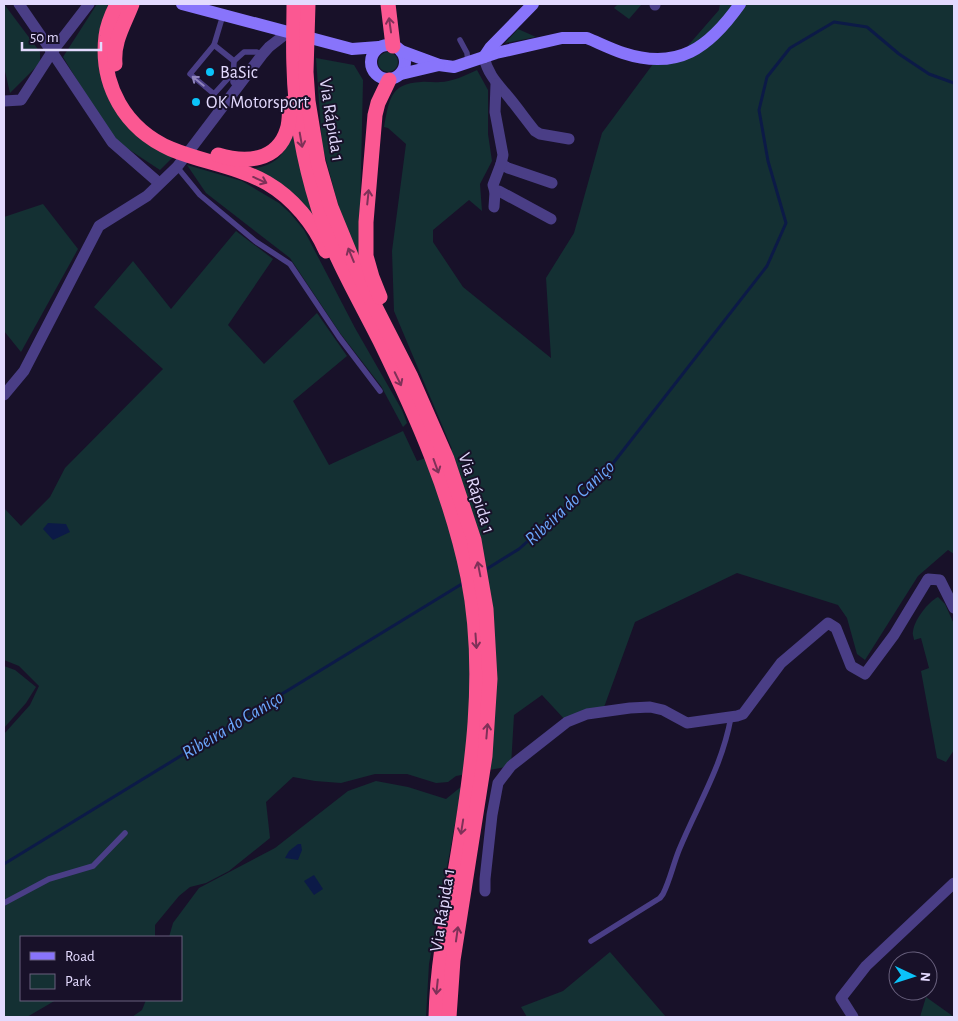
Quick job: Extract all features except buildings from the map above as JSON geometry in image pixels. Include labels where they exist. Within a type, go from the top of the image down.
[{"type":"highway","points":[[142,4],[121,7],[120,29],[116,45],[116,66],[119,83],[126,99],[146,122],[157,130],[181,154],[198,154],[246,160],[263,157],[272,151],[279,144],[287,130],[298,72]]},
{"type":"highway","name":"Via Rápida 1","points":[[294,4],[299,125],[304,158],[319,210],[345,274],[378,338],[424,418],[463,504],[474,540],[486,609],[490,679],[488,721],[440,958],[436,1017]]},
{"type":"highway","name":"Via Rápida 1","points":[[308,4],[298,72],[312,128],[318,162],[331,207],[358,273],[411,377],[424,418]]},
{"type":"highway","points":[[388,4],[391,48]]},
{"type":"highway","points":[[395,77],[378,103],[375,115],[366,222],[366,256],[381,299],[404,346],[411,377]]},
{"type":"highway","points":[[198,154],[267,183],[297,207],[320,237],[362,326],[378,338]]},
{"type":"highway","name":"Via Rápida 1","points":[[449,1017],[453,960],[476,779]]},
{"type":"street","points":[[19,4],[112,142],[159,183]]},
{"type":"street","points":[[4,101],[21,100],[52,52],[89,4]]},
{"type":"street","points":[[182,4],[352,49],[391,48],[439,65],[454,67],[484,57],[572,37],[587,38],[632,56],[654,60],[674,58],[700,48],[726,24],[740,4]]},
{"type":"street","points":[[533,4],[490,48],[484,57],[486,66],[496,84],[503,90],[535,131],[540,134],[569,139]]},
{"type":"street","points":[[4,395],[24,371],[99,226],[147,196],[262,55],[287,33]]},
{"type":"street","points":[[391,48],[371,56],[372,70],[377,76],[395,77],[439,65]]},
{"type":"street","points":[[391,48],[405,62],[395,77]]},
{"type":"street","points":[[352,49],[370,62]]},
{"type":"street","points":[[494,207],[495,192],[493,185],[501,164],[502,148],[495,112],[496,84]]},
{"type":"street","points":[[501,164],[552,183]]},
{"type":"street","points":[[495,192],[499,191],[552,219]]},
{"type":"street","points":[[485,891],[491,824],[498,783],[511,766],[567,722],[587,714],[650,707],[663,710],[687,723],[743,714],[781,663],[828,623],[836,628],[851,666],[865,674],[894,635],[928,579],[940,580],[954,608]]},
{"type":"street","points":[[853,1017],[841,998],[866,966],[954,883]]},
{"type":"lane","points":[[223,15],[214,45],[190,74],[214,94],[233,73]]},
{"type":"lane","points":[[460,40],[468,54],[468,63]]},
{"type":"lane","points":[[214,45],[234,61]]},
{"type":"lane","points":[[236,86],[233,82],[234,61],[244,52],[258,52],[262,55]]},
{"type":"lane","points":[[181,154],[200,195],[256,241],[290,264],[339,337],[380,390]]},
{"type":"lane","points":[[591,941],[660,898],[663,894],[679,851],[709,788],[728,737],[731,716]]},
{"type":"lane","points":[[4,903],[49,879],[93,866],[126,833]]},
{"type":"green space","points":[[4,4],[40,52],[40,63],[10,93],[4,67]]},
{"type":"green space","points":[[97,4],[108,5],[101,31],[107,89],[174,156],[160,170],[113,139],[63,57]]},
{"type":"green space","points":[[618,4],[642,4],[629,19],[614,8]]},
{"type":"green space","points":[[720,4],[954,4],[954,554],[948,550],[918,576],[865,660],[857,654],[847,618],[838,605],[737,573],[635,622],[603,710],[567,722],[542,695],[514,715],[511,766],[456,776],[448,782],[436,783],[407,774],[375,774],[341,783],[293,777],[266,802],[270,838],[229,871],[206,883],[190,887],[179,896],[155,925],[155,936],[20,936],[20,1001],[54,1001],[27,1017],[4,1017],[4,734],[30,705],[39,686],[19,666],[4,660],[4,508],[21,526],[50,497],[65,468],[163,369],[94,307],[133,261],[171,309],[236,231],[273,259],[228,325],[264,364],[317,313],[347,356],[293,401],[329,465],[403,431],[417,461],[452,449],[394,311],[392,251],[406,144],[388,128],[384,127],[392,96],[402,86],[410,83],[449,81],[477,70],[488,90],[488,134],[492,161],[480,184],[482,211],[469,200],[433,230],[433,242],[463,287],[551,358],[546,278],[574,233],[602,133],[656,60],[679,56],[719,10]]},
{"type":"green space","points":[[518,29],[536,37],[505,43]]},
{"type":"green space","points":[[388,52],[395,55],[398,62],[395,69],[388,72],[381,69],[378,62],[381,55]]},
{"type":"green space","points":[[316,58],[354,65],[363,80],[359,260],[343,223],[322,145]]},
{"type":"green space","points":[[293,134],[316,225],[247,170],[264,166],[276,160],[285,150]]},
{"type":"green space","points":[[187,165],[242,181],[279,203],[290,213],[304,230],[355,328],[402,410],[407,423],[403,427],[381,386],[340,333],[290,258],[206,193]]},
{"type":"green space","points":[[43,204],[78,249],[21,352],[4,331],[4,217]]},
{"type":"green space","points":[[938,597],[945,604],[954,624],[954,750],[946,762],[937,758],[921,671],[929,668],[921,638],[914,640],[913,634],[916,622],[922,612]]},
{"type":"green space","points":[[4,666],[15,670],[36,687],[26,703],[4,728]]},
{"type":"green space","points":[[376,781],[408,787],[446,799],[462,786],[429,964],[426,1017],[132,1017],[142,1010],[146,1001],[182,1001],[182,936],[169,936],[173,923],[199,888],[275,848],[348,791]]},
{"type":"green space","points":[[610,952],[666,1017],[527,1017],[521,1007],[563,991]]},
{"type":"green space","points":[[925,1001],[932,1001],[954,1017],[920,1017]]},
{"type":"water","points":[[48,523],[66,524],[70,532],[53,540],[43,529]]},
{"type":"water","points":[[298,844],[301,844],[302,850],[298,860],[285,858],[289,851]]},
{"type":"water","points":[[314,875],[323,889],[314,895],[304,881]]},
{"type":"waterway","name":"Ribeira do Caniço","points":[[485,570],[519,549],[607,471],[767,266],[786,223],[768,161],[759,110],[767,77],[790,48],[834,22],[867,27],[899,54],[929,74],[954,83]]},
{"type":"waterway","name":"Ribeira do Caniço","points":[[4,864],[465,582]]},
{"type":"place","name":"BaSic","points":[[210,72]]},
{"type":"place","name":"OK Motorsport","points":[[196,102]]}]
